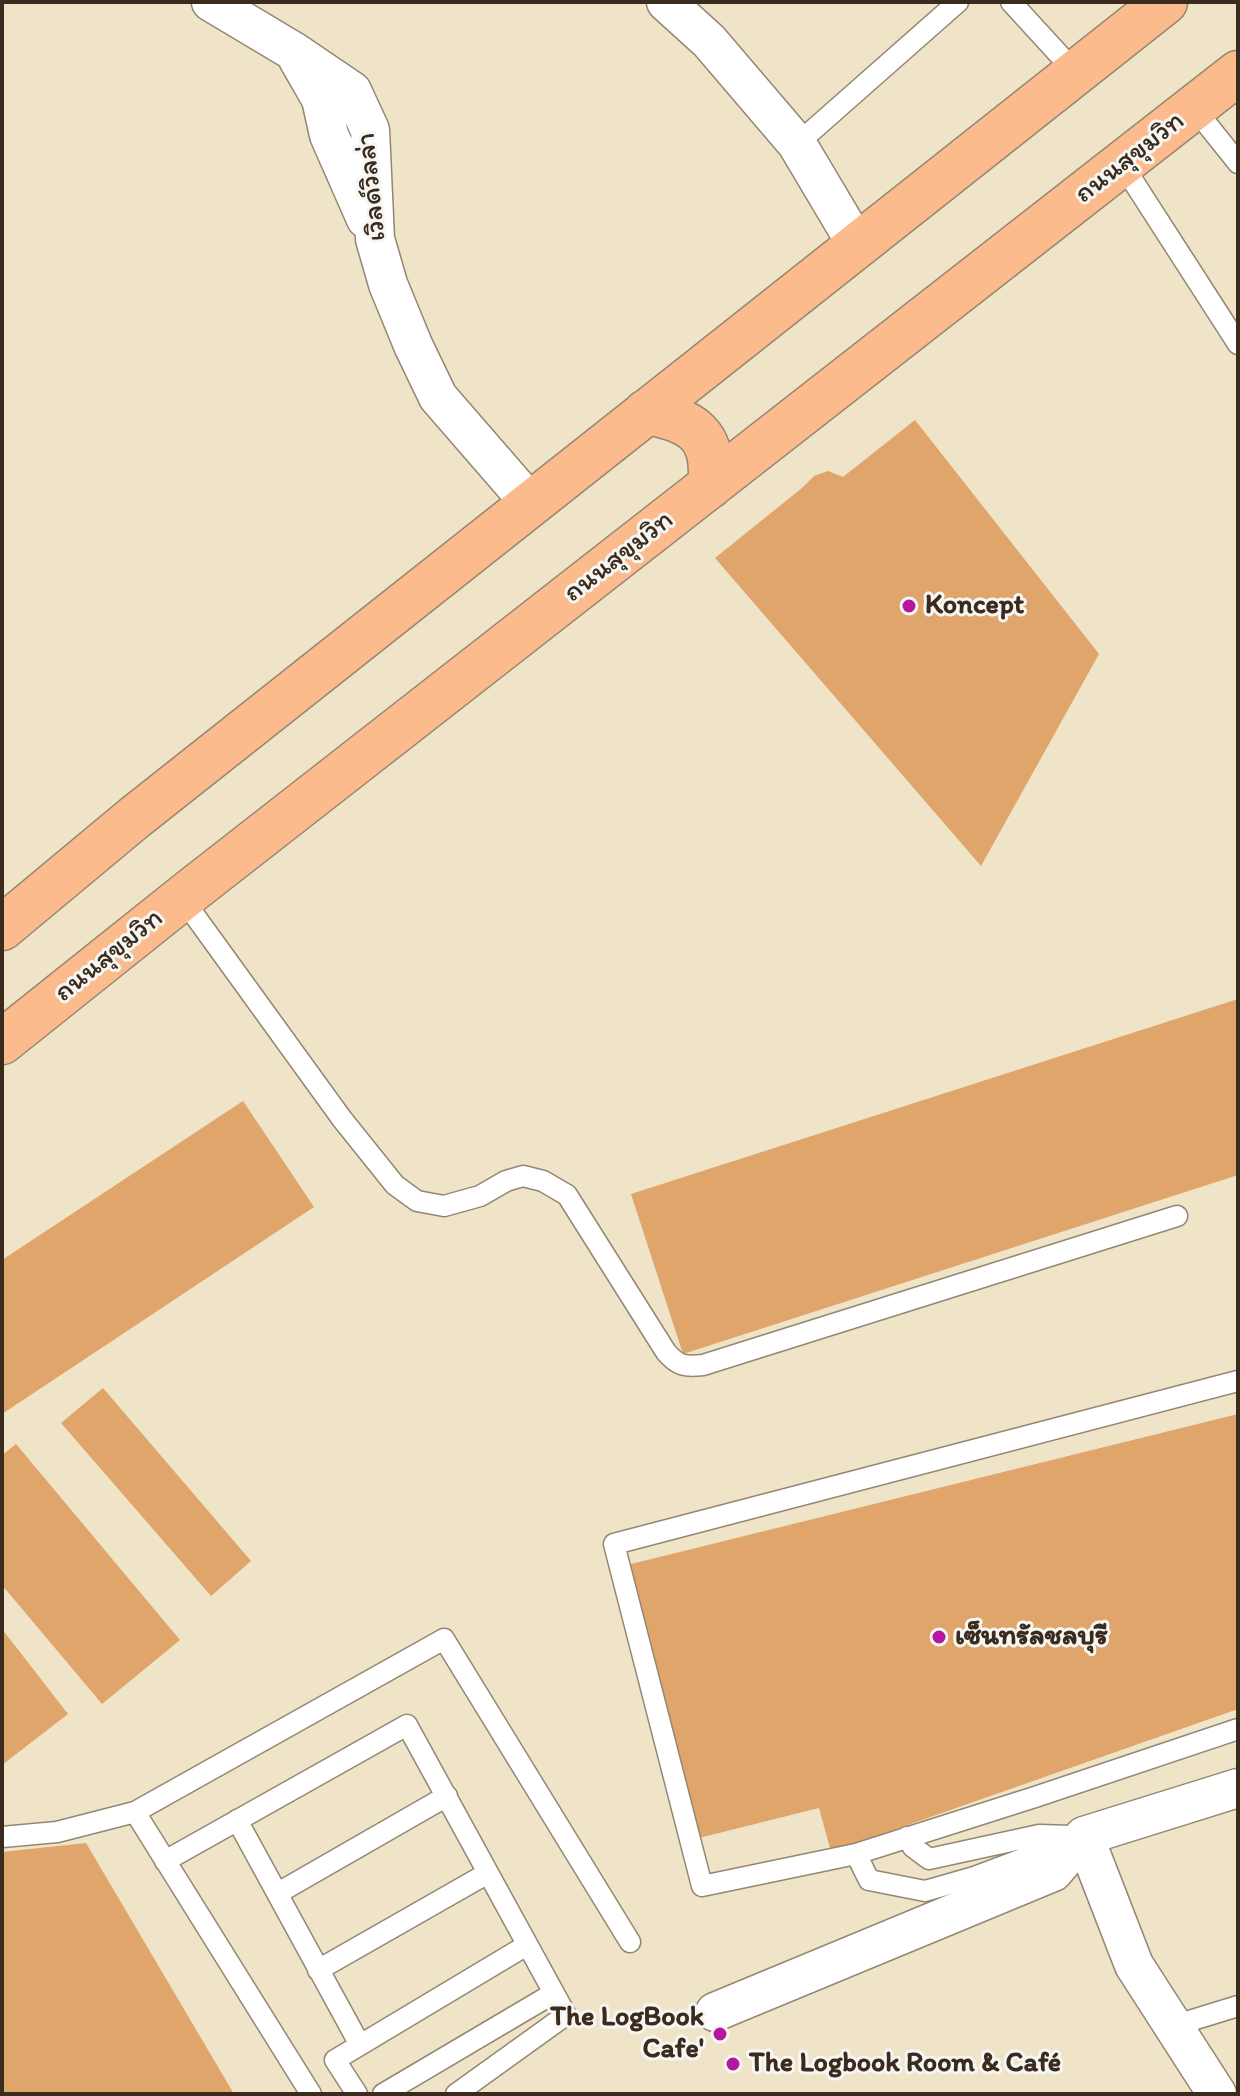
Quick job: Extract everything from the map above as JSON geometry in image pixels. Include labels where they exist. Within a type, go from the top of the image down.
[{"type":"main road","points":[[2,928],[134,818],[1165,2]]},
{"type":"main road","name":"ถนนสุขุมวิท","points":[[2,1042],[1238,73]]},
{"type":"main road","points":[[646,412],[668,416],[699,433],[708,447],[713,465],[710,486]]},
{"type":"street","name":"เวิลด์วิลล่า","points":[[211,2],[293,51],[321,99],[329,135],[375,239],[388,284],[413,345],[438,397],[530,503]]},
{"type":"street","points":[[666,2],[709,41],[797,144],[857,245]]},
{"type":"street","points":[[715,2012],[1053,1872],[1084,1836],[1238,1788]]},
{"type":"street","points":[[1084,1836],[1134,1965],[1217,2094]]},
{"type":"lane","points":[[797,144],[958,2]]},
{"type":"lane","points":[[1011,2],[1076,73]]},
{"type":"lane","points":[[1194,108],[1238,163]]},
{"type":"lane","points":[[1122,164],[1238,344]]},
{"type":"lane","points":[[182,898],[342,1119],[395,1185],[417,1201],[444,1206],[480,1196],[506,1181],[523,1176],[543,1181],[567,1195],[666,1352],[675,1362],[688,1367],[703,1365],[1177,1216]]},
{"type":"lane","points":[[1238,1381],[614,1544],[702,1886],[856,1854],[1238,1729]]},
{"type":"lane","points":[[2,1837],[57,1832],[135,1812],[444,1639],[630,1942]]},
{"type":"lane","points":[[165,1861],[407,1725],[566,2015],[456,2094]]},
{"type":"lane","points":[[278,1893],[447,1796]]},
{"type":"lane","points":[[135,1812],[311,2094]]},
{"type":"lane","points":[[237,1820],[360,2045]]},
{"type":"lane","points":[[907,1837],[913,1847],[929,1859],[1039,1835],[1084,1836]]},
{"type":"lane","points":[[856,1854],[869,1880],[925,1891],[974,1877],[1084,1836]]},
{"type":"lane","points":[[318,1970],[488,1873]]},
{"type":"lane","points":[[357,2094],[335,2060],[527,1945]]},
{"type":"lane","points":[[383,2094],[554,1993]]},
{"type":"lane","points":[[1173,2026],[1238,2006]]},
{"type":"building","name":"Koncept","points":[[915,420],[1099,654],[981,866],[715,558],[814,476],[828,471],[843,477]]},
{"type":"building","points":[[1238,999],[1238,1175],[683,1354],[631,1194]]},
{"type":"building","points":[[243,1101],[314,1207],[2,1414],[2,1260]]},
{"type":"building","points":[[103,1388],[251,1561],[211,1596],[61,1423]]},
{"type":"building","name":"เซ็นทรัลชลบุรี","points":[[1238,1414],[1238,1709],[831,1852],[819,1808],[691,1840],[623,1566]]},
{"type":"building","points":[[16,1444],[180,1640],[102,1704],[2,1585],[2,1455]]},
{"type":"building","points":[[2,1629],[68,1714],[2,1765]]},
{"type":"building","points":[[86,1843],[234,2094],[2,2094],[2,1852]]},
{"type":"place","name":"Koncept","points":[[909,606]]},
{"type":"place","name":"เซ็นทรัลชลบุรี","points":[[939,1637]]},
{"type":"place","name":"The LogBook Cafe'","points":[[720,2034]]},
{"type":"place","name":"The Logbook Room & Café","points":[[733,2064]]}]
